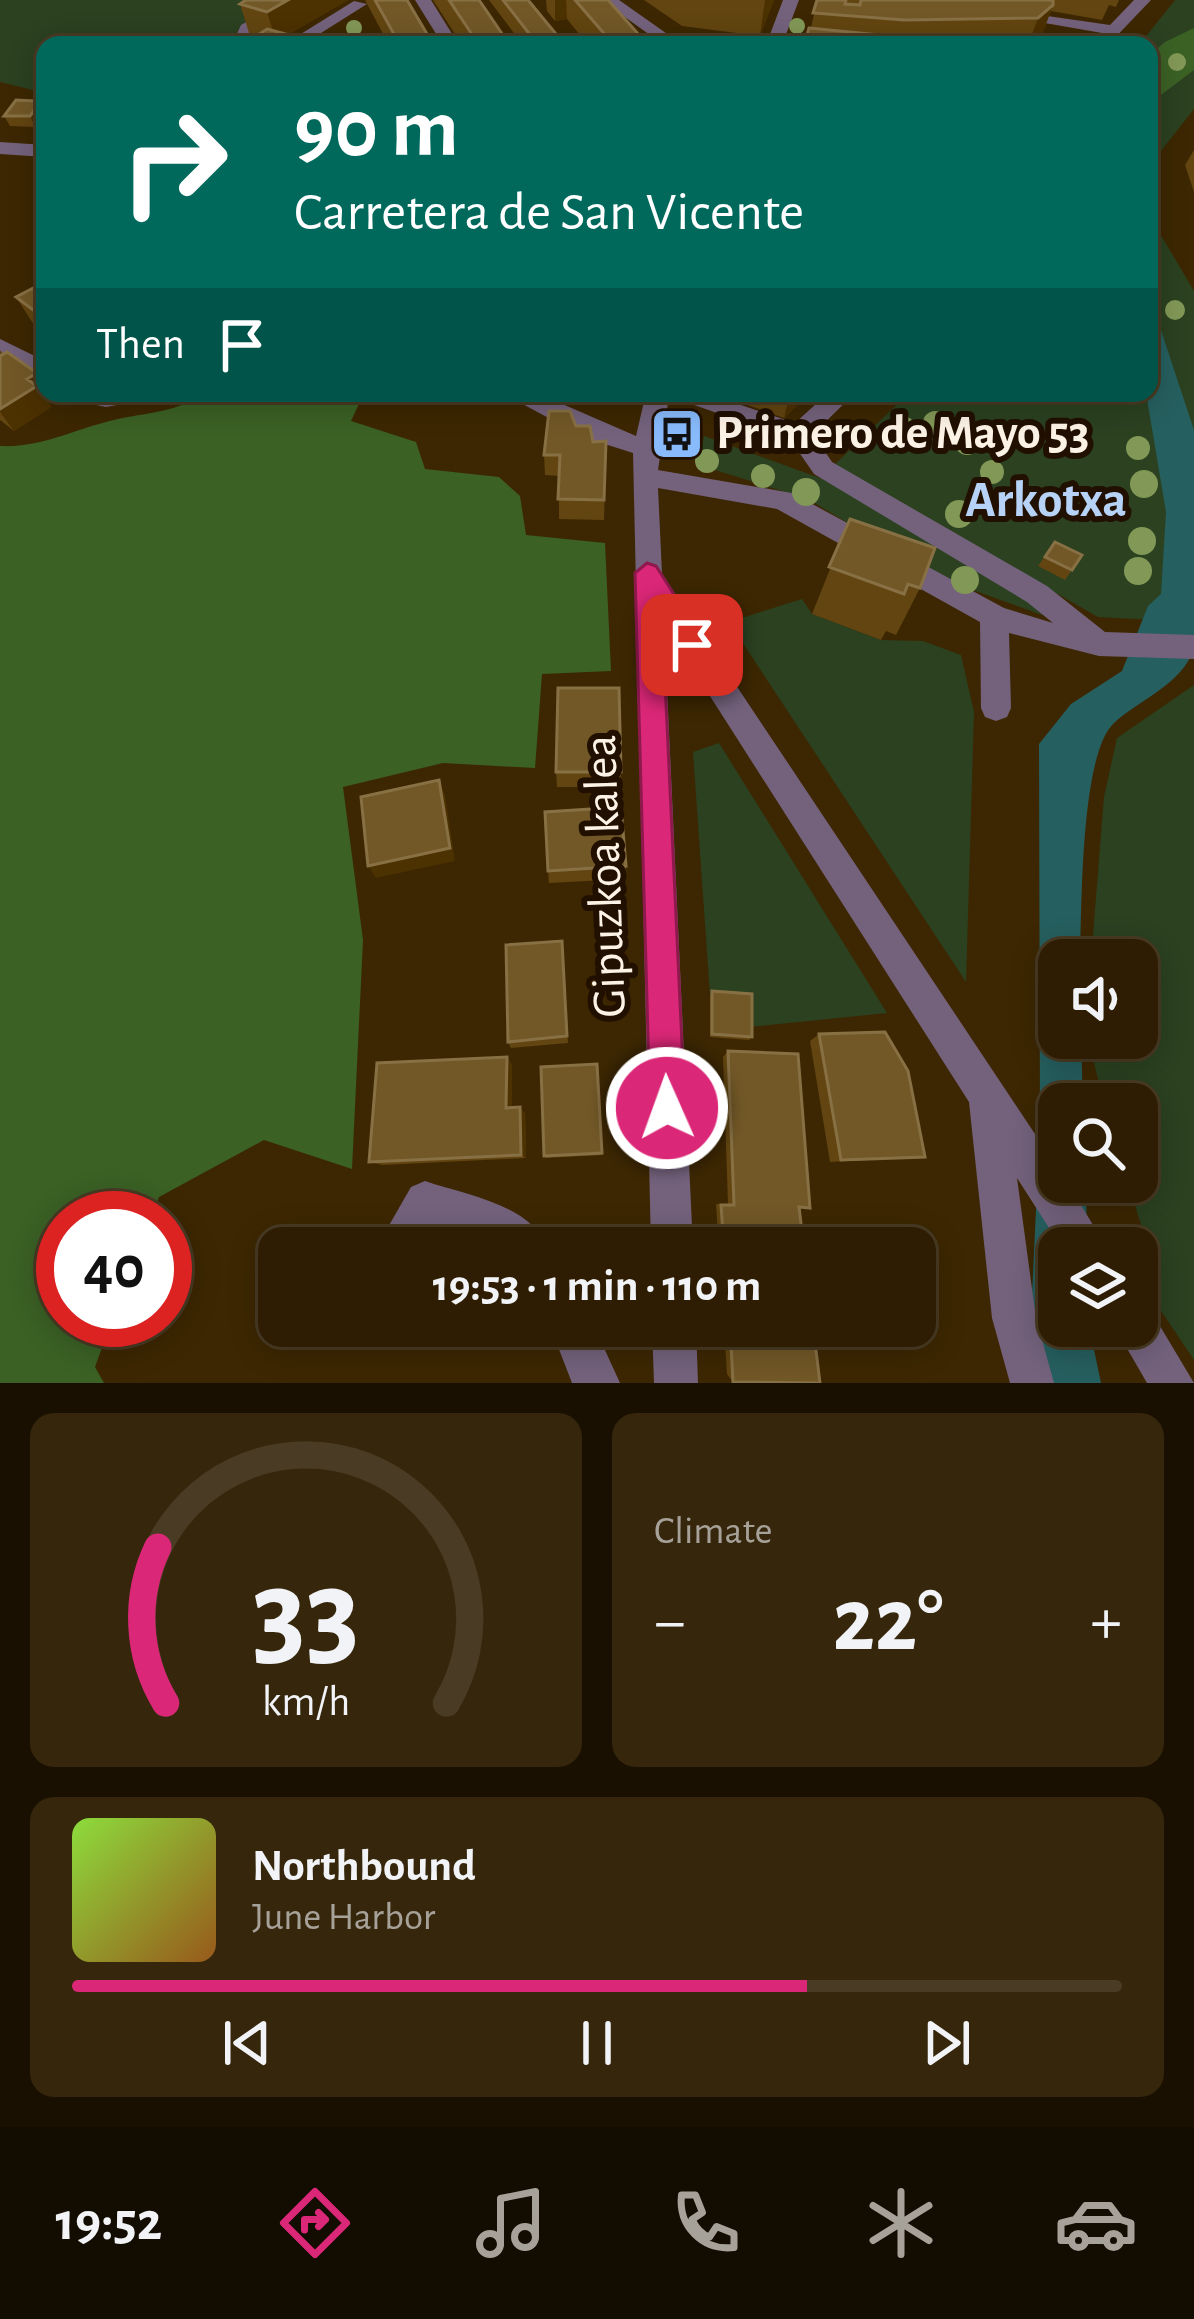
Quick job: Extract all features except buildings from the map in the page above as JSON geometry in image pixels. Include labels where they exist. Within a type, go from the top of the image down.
[{"type":"street","points":[[241,36],[297,0]]},
{"type":"street","points":[[410,0],[432,36]]},
{"type":"street","points":[[423,0],[445,36]]},
{"type":"street","points":[[584,1],[609,0],[662,36]]},
{"type":"street","points":[[777,36],[791,0]]},
{"type":"street","points":[[1024,0],[1050,36]]},
{"type":"street","points":[[1108,36],[1143,0]]},
{"type":"street","points":[[306,36],[359,4]]},
{"type":"street","points":[[991,14],[1114,30]]},
{"type":"street","points":[[0,148],[36,150]]},
{"type":"street","points":[[0,346],[36,366]]},
{"type":"street","points":[[556,402],[614,443],[646,447]]},
{"type":"street","name":"Gipuzkoa kalea","points":[[656,402],[645,477],[671,1227]]},
{"type":"street","points":[[706,402],[799,433],[823,468],[1037,594],[1099,644]]},
{"type":"street","points":[[799,433],[833,402]]},
{"type":"street","points":[[645,477],[783,500],[994,616],[1044,633],[1099,644],[1194,647]]},
{"type":"street","points":[[647,573],[1071,1227]]},
{"type":"street","points":[[994,616],[996,708]]},
{"type":"street","points":[[987,1096],[1014,1318],[1032,1383]]},
{"type":"street","points":[[410,1227],[425,1201],[498,1227]]},
{"type":"street","points":[[578,1347],[598,1383]]},
{"type":"street","points":[[675,1347],[676,1383]]},
{"type":"street","points":[[1150,1347],[1173,1383]]},
{"type":"green space","points":[[0,0],[288,0],[234,36],[36,36],[36,91],[0,82]]},
{"type":"green space","points":[[1175,0],[1194,0],[1194,109],[1158,155],[1158,36],[1146,36]]},
{"type":"green space","points":[[1194,28],[1194,70],[1158,97],[1158,48]]},
{"type":"green space","points":[[1158,230],[1194,291],[1194,622],[1098,617],[833,466],[900,402],[1158,402]]},
{"type":"green space","points":[[187,402],[360,402],[351,421],[416,442],[425,469],[499,477],[520,496],[526,535],[605,543],[611,671],[542,674],[535,768],[443,763],[343,787],[363,940],[352,1169],[264,1140],[170,1191],[36,1191],[36,1347],[102,1347],[95,1367],[104,1383],[0,1383],[0,446],[31,444]]},
{"type":"green space","points":[[704,436],[831,482],[1046,607],[1042,615],[937,577],[808,499],[699,465]]},
{"type":"green space","points":[[802,599],[812,614],[881,640],[923,641],[961,655],[974,712],[966,982],[729,622]]},
{"type":"green space","points":[[1194,685],[1194,1360],[1158,1306],[1158,1227],[1138,1227],[1134,1203],[1158,1203],[1158,1083],[1099,1083],[1093,1059],[1158,1059],[1158,939],[1093,939],[1104,797],[1117,738]]},
{"type":"green space","points":[[719,743],[887,1013],[749,1027],[748,998],[710,995],[693,752]]},
{"type":"water","points":[[1158,321],[1194,430],[1194,648],[1181,672],[1114,723],[1103,740],[1089,799],[1081,939],[1040,939],[1039,744],[1071,704],[1122,671],[1148,606],[1161,594],[1166,512],[1148,402],[1158,402]]},
{"type":"water","points":[[1040,1059],[1082,1059],[1082,1083],[1040,1083]]},
{"type":"water","points":[[1038,1167],[1038,1203],[1086,1203],[1087,1227],[1038,1227],[1038,1347],[1093,1347],[1101,1383],[1047,1383],[1030,1337]]},
{"type":"place","name":"Primero de Mayo 53","points":[[677,434]]},
{"type":"district","name":"Arkotxa","points":[[1046,500]]},
{"type":"route","points":[[667,1108],[647,573],[692,645]]}]
